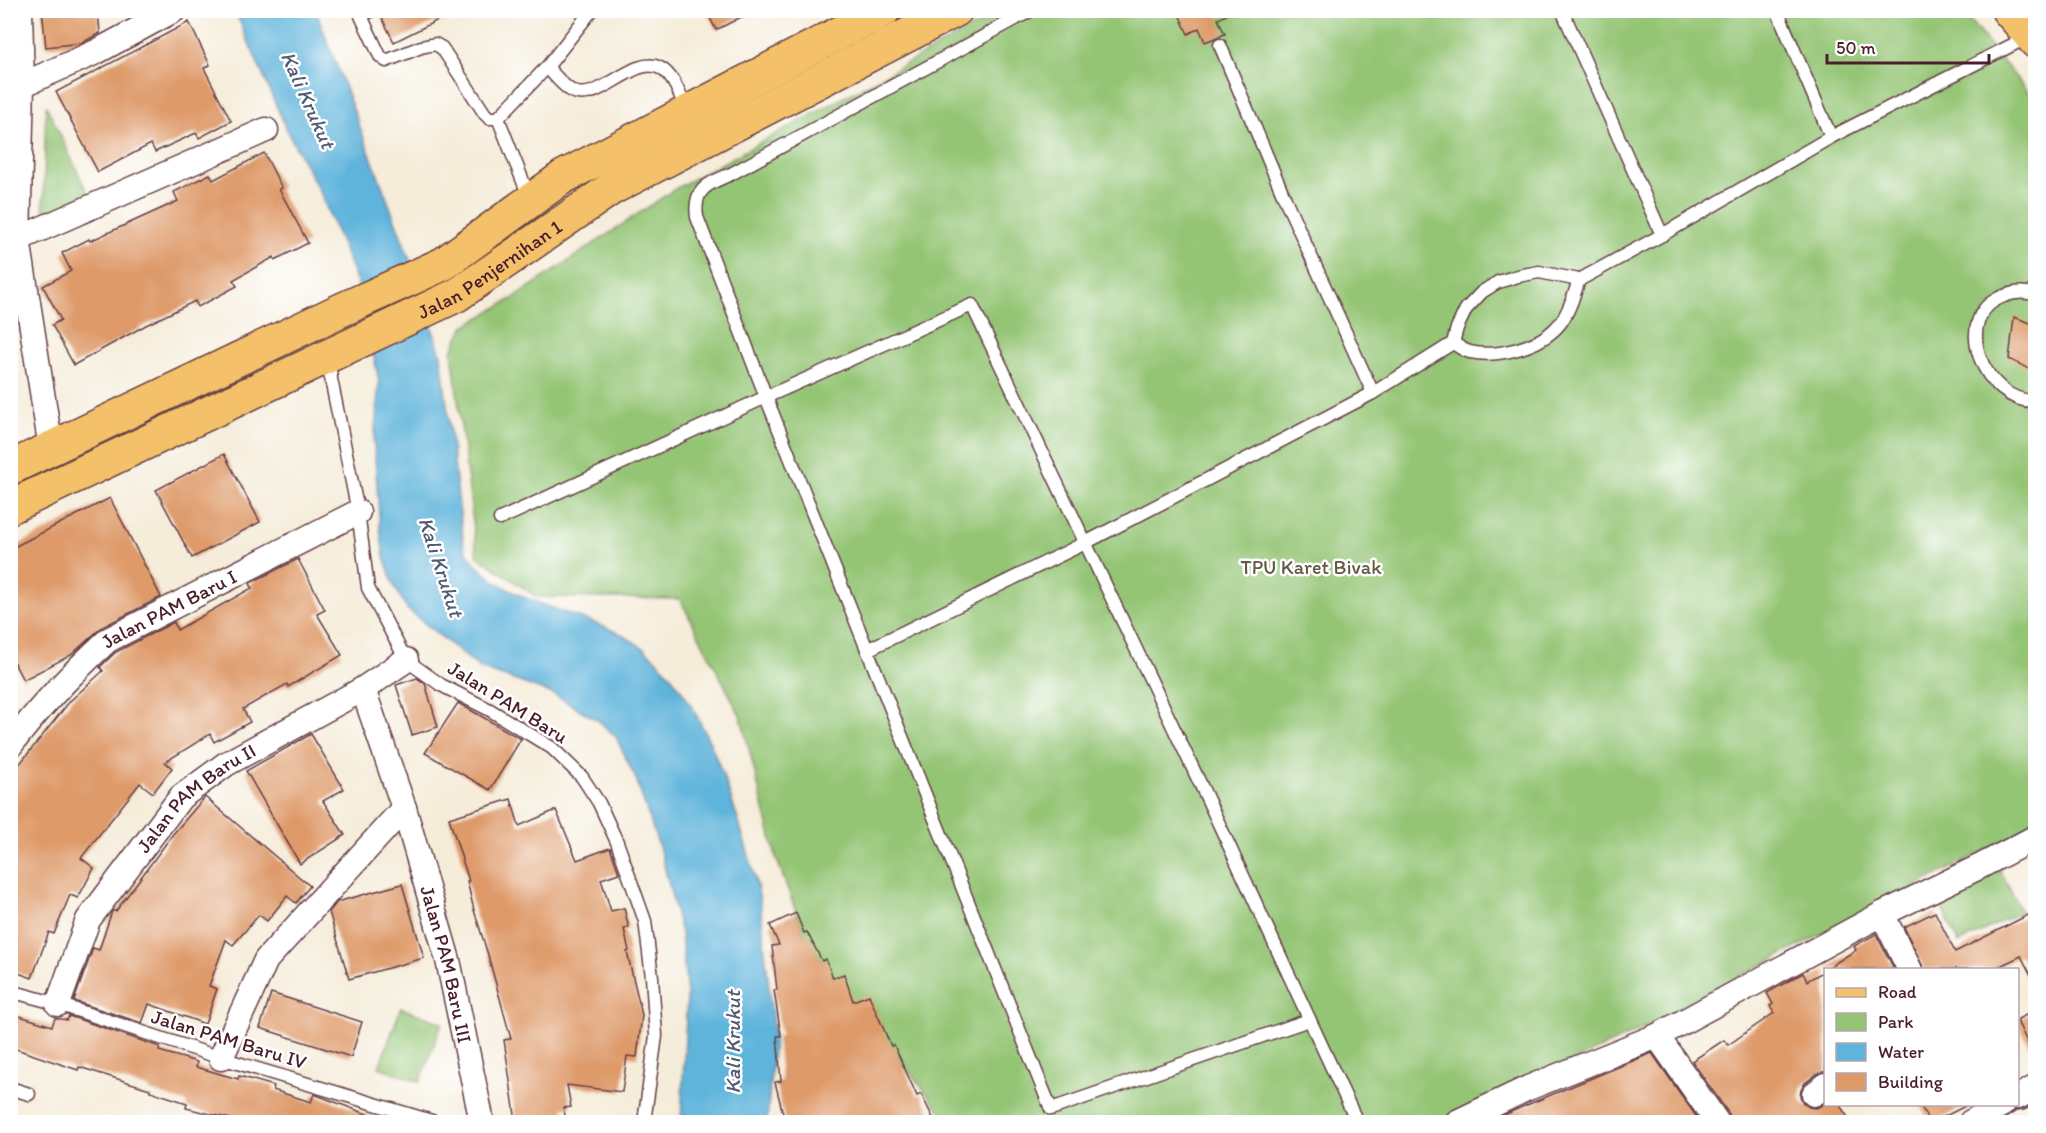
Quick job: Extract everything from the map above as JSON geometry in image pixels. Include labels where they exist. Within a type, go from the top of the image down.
[{"type":"main road","name":"Jalan Penjernihan 1","points":[[10,468],[339,311],[443,264],[563,177],[884,10]]},
{"type":"main road","name":"Jalan Penjernihan 1","points":[[10,507],[457,295],[612,188],[956,10]]},
{"type":"main road","points":[[2008,10],[2033,39]]},
{"type":"street","points":[[20,10],[22,85],[18,239],[51,448]]},
{"type":"street","points":[[22,85],[96,52],[174,10]]},
{"type":"street","points":[[18,239],[266,130]]},
{"type":"street","name":"Jalan PAM Baru I","points":[[10,746],[30,718],[108,640],[358,512]]},
{"type":"street","name":"Jalan PAM Baru II","points":[[58,1004],[88,920],[181,797],[226,764],[363,689],[406,660]]},
{"type":"street","name":"Jalan PAM Baru III","points":[[363,689],[404,808],[448,960],[482,1122]]},
{"type":"street","points":[[221,1058],[266,960],[404,808]]},
{"type":"street","points":[[1457,1122],[1528,1088],[1657,1036],[1882,914],[2036,837]]},
{"type":"street","points":[[1882,914],[1909,968]]},
{"type":"street","points":[[1657,1036],[1717,1122]]},
{"type":"street","points":[[2019,1096],[2036,1087]]},
{"type":"lane","points":[[373,10],[361,16],[380,56],[386,61],[435,44],[442,48],[484,114],[489,118],[498,118],[547,67],[592,10]]},
{"type":"lane","points":[[1032,10],[731,174],[706,185],[698,195],[695,206],[697,217],[766,397],[1051,1109],[1310,1020]]},
{"type":"lane","points":[[1562,10],[1662,235]]},
{"type":"lane","points":[[1777,10],[1831,137]]},
{"type":"lane","points":[[867,650],[1084,543],[1373,393],[1453,344],[1457,328],[1466,309],[1482,292],[1498,282],[1539,272],[1579,280],[1662,235],[1831,137],[2033,39]]},
{"type":"lane","points":[[1220,45],[1285,199],[1373,393]]},
{"type":"lane","points":[[547,67],[572,91],[580,94],[590,92],[638,69],[650,66],[660,68],[668,75],[688,112]]},
{"type":"lane","points":[[498,118],[530,200]]},
{"type":"lane","points":[[1453,344],[1468,352],[1488,353],[1509,352],[1531,344],[1554,330],[1567,312],[1579,280]]},
{"type":"lane","points":[[2036,295],[2014,293],[2000,297],[1988,306],[1976,333],[1976,348],[1993,381],[2004,391],[2025,401],[2036,401]]},
{"type":"lane","points":[[500,519],[972,305],[1207,798],[1357,1122]]},
{"type":"lane","name":"Jalan PAM Baru","points":[[340,350],[331,378],[358,512],[368,588],[406,660],[441,685],[490,710],[552,748],[582,777],[599,803],[617,842],[645,921],[652,977],[656,1036],[644,1122]]},
{"type":"lane","name":"Jalan PAM Baru IV","points":[[10,991],[58,1004],[221,1058],[435,1122]]},
{"type":"lane","points":[[10,1088],[29,1094]]},
{"type":"green space","name":"TPU Karet Bivak","points":[[1003,11],[1962,11],[2035,101],[2035,825],[1707,993],[1640,1030],[1441,1122],[957,1122],[939,1109],[825,966],[803,931],[776,857],[741,717],[680,599],[537,597],[477,556],[452,351],[463,327],[512,299],[675,189]]},
{"type":"green space","points":[[46,105],[92,202],[43,222]]},
{"type":"green space","points":[[1999,867],[2021,912],[1959,943],[1937,898]]},
{"type":"green space","points":[[401,1008],[442,1023],[420,1082],[379,1067]]},
{"type":"water","name":"Kali Krukut","points":[[235,11],[316,11],[410,260],[441,355],[464,547],[477,566],[494,581],[536,602],[604,626],[647,651],[667,671],[684,694],[711,746],[732,800],[754,872],[760,901],[774,1036],[767,1122],[681,1122],[687,995],[681,933],[661,853],[636,779],[616,737],[599,721],[553,694],[480,668],[408,610],[394,586],[384,556],[380,529],[374,443],[379,381],[358,284],[320,192],[289,135]]},
{"type":"building","points":[[42,10],[98,10],[100,33],[82,43],[46,47]]},
{"type":"building","points":[[381,10],[458,10],[394,42],[380,14]]},
{"type":"building","points":[[706,10],[755,10],[716,30]]},
{"type":"building","points":[[1177,10],[1236,10],[1218,19],[1225,34],[1205,42],[1199,28],[1188,34]]},
{"type":"building","points":[[189,22],[210,65],[204,68],[231,121],[199,138],[196,133],[155,152],[151,144],[98,172],[56,92]]},
{"type":"building","points":[[264,153],[282,188],[279,189],[308,243],[275,260],[274,257],[233,280],[237,286],[198,307],[195,301],[74,365],[52,325],[61,320],[43,286],[71,271],[62,253],[178,201],[174,192],[210,174],[213,180]]},
{"type":"building","points":[[2014,317],[2036,325],[2036,372],[2009,359]]},
{"type":"building","points":[[224,454],[260,522],[192,558],[156,490]]},
{"type":"building","points":[[110,498],[161,597],[102,627],[71,655],[23,680],[10,655],[10,549]]},
{"type":"building","points":[[298,559],[325,610],[317,614],[342,655],[288,687],[287,684],[243,709],[250,722],[214,742],[210,734],[165,762],[172,768],[153,793],[140,783],[81,858],[94,868],[78,898],[70,895],[54,934],[49,932],[32,978],[10,970],[10,776],[70,701],[103,671],[100,667],[116,652],[174,622],[177,630],[252,588],[250,583]]},
{"type":"building","points":[[417,678],[425,683],[438,727],[412,735],[396,685]]},
{"type":"building","points":[[458,703],[521,739],[490,790],[425,753]]},
{"type":"building","points":[[311,734],[344,789],[323,801],[345,835],[300,864],[246,771]]},
{"type":"building","points":[[205,797],[310,886],[296,903],[287,896],[267,921],[259,915],[233,945],[226,940],[209,986],[217,989],[205,1024],[149,1004],[142,1023],[74,1001],[93,948],[99,950],[112,911],[116,911],[173,834]]},
{"type":"building","points":[[511,799],[519,826],[556,810],[577,860],[610,848],[619,873],[601,879],[611,911],[624,908],[629,928],[624,929],[629,951],[627,952],[642,1015],[637,1057],[627,1056],[622,1092],[567,1085],[571,1107],[563,1108],[567,1122],[516,1122],[504,1040],[511,1039],[474,910],[467,881],[469,881],[449,818]]},
{"type":"building","points":[[402,884],[424,958],[349,979],[329,912],[337,902]]},
{"type":"building","points":[[2036,911],[2036,985],[2021,956],[1996,968],[1924,968],[1904,927],[1935,912],[1955,952]]},
{"type":"building","points":[[796,913],[804,933],[807,932],[822,961],[826,959],[833,978],[844,974],[853,1001],[869,995],[891,1046],[894,1045],[917,1096],[921,1094],[935,1122],[785,1122],[775,1082],[781,1081],[777,1036],[781,1036],[774,990],[777,990],[772,946],[779,945],[770,925]]},
{"type":"building","points":[[1876,934],[1893,968],[1828,968],[1856,950],[1854,946]]},
{"type":"building","points":[[1824,971],[1824,1072],[1805,1083],[1800,1096],[1803,1103],[1809,1107],[1816,1108],[1824,1104],[1824,1106],[1840,1106],[1851,1122],[1731,1122],[1729,1114],[1692,1061],[1724,1040],[1728,1045],[1774,1013],[1770,1006],[1773,1004],[1767,993],[1803,973],[1807,981]]},
{"type":"building","points":[[271,993],[362,1022],[351,1057],[260,1028]]},
{"type":"building","points":[[2036,1010],[2036,1060],[2019,1025],[2019,1018]]},
{"type":"building","points":[[10,1013],[52,1026],[55,1018],[67,1020],[69,1016],[160,1047],[159,1051],[197,1062],[196,1067],[274,1086],[273,1090],[311,1102],[314,1094],[382,1120],[381,1122],[243,1122],[186,1108],[187,1103],[150,1091],[150,1089],[79,1067],[78,1070],[10,1047]]},
{"type":"building","points":[[1652,1053],[1700,1122],[1489,1122],[1522,1107]]},
{"type":"building","points":[[2036,1104],[2036,1122],[1999,1122],[2016,1111]]},
{"type":"building","points":[[1921,1106],[1965,1106],[1934,1122],[1929,1122]]}]
